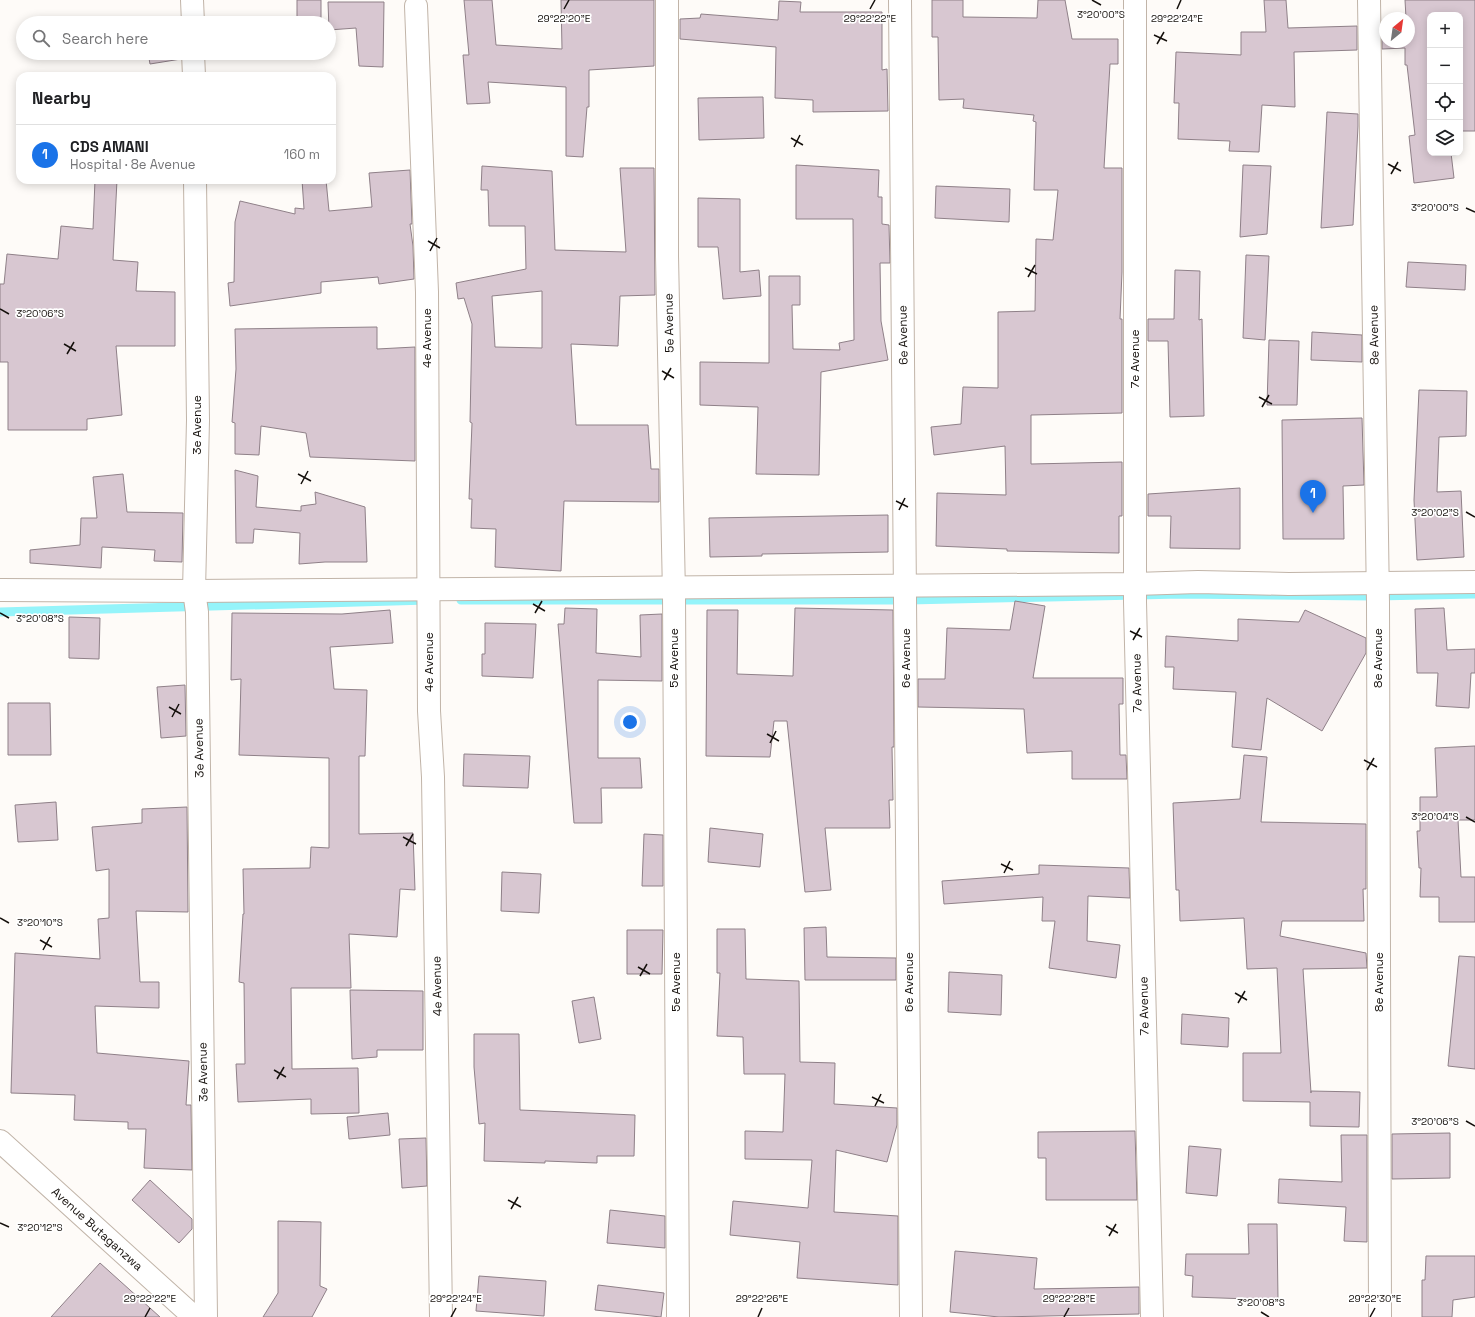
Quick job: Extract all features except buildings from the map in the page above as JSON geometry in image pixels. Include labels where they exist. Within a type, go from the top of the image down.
[{"type":"street","points":[[192,0],[193,16]]},
{"type":"street","name":"5e Avenue","points":[[667,0],[678,1317]]},
{"type":"street","name":"6e Avenue","points":[[900,0],[911,1317]]},
{"type":"street","name":"7e Avenue","points":[[1135,0],[1135,593],[1152,1317]]},
{"type":"street","name":"8e Avenue","points":[[1369,0],[1377,591],[1380,1317]]},
{"type":"street","name":"4e Avenue","points":[[416,6],[427,292],[429,711],[433,777],[441,1317]]},
{"type":"street","points":[[194,60],[194,72]]},
{"type":"street","name":"3e Avenue","points":[[195,184],[198,420],[195,601],[206,1317]]},
{"type":"street","points":[[0,590],[195,601],[429,597],[1135,593],[1198,582],[1289,584],[1377,591],[1475,582]]},
{"type":"street","name":"Avenue Butaganzwa","points":[[0,1141],[194,1317]]},
{"type":"waterway","points":[[461,600],[909,600],[1181,594],[1375,596],[1475,594]]},
{"type":"waterway","points":[[0,612],[428,600]]},
{"type":"place","name":"CDS AMANI","points":[[1313,513]]}]
